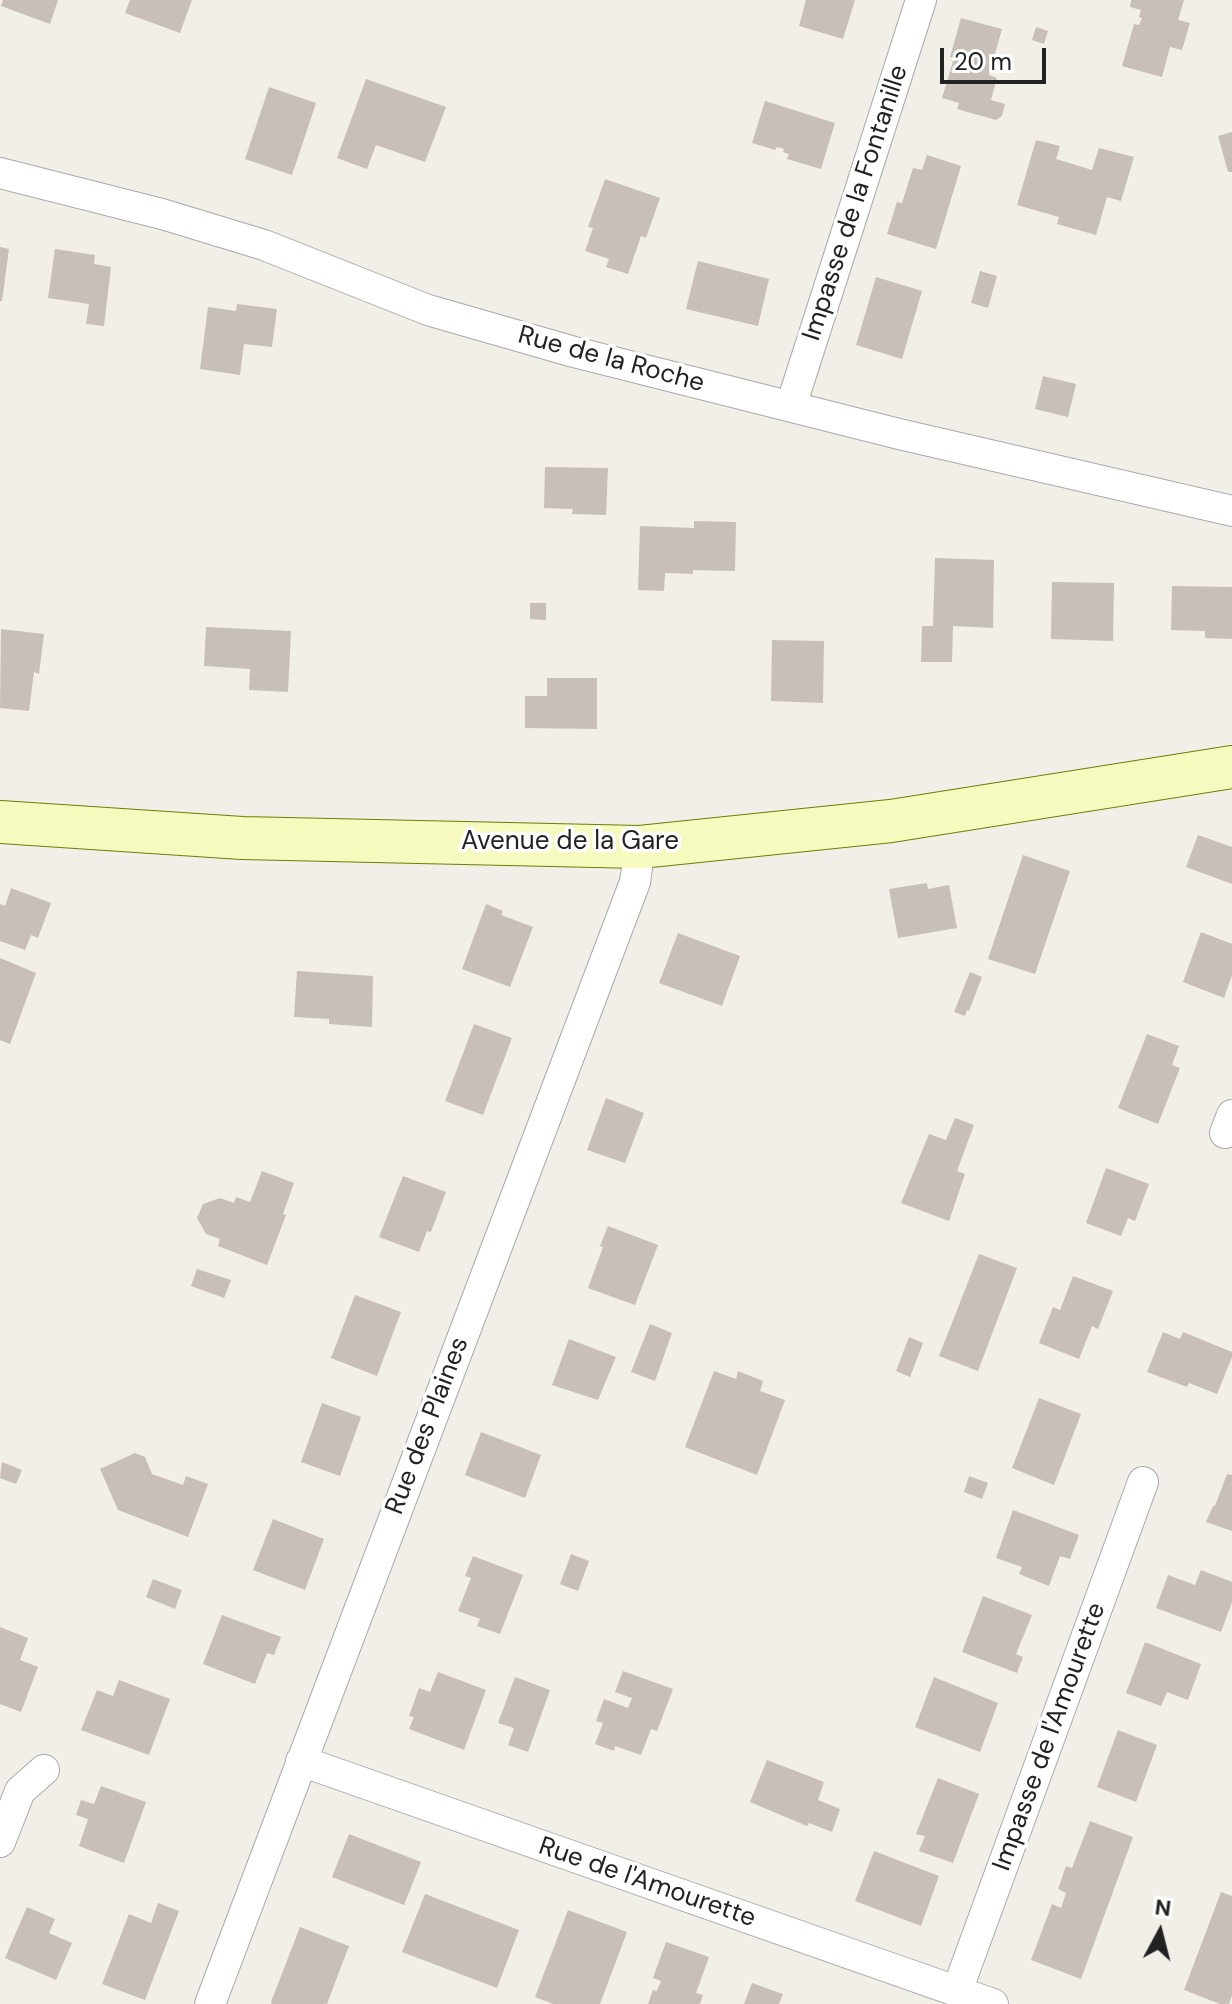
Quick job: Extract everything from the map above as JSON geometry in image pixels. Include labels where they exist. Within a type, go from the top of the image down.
[{"type":"street","name":"Impasse de la Fontanille","points":[[791,406],[921,0]]},
{"type":"street","name":"Rue de la Roche","points":[[0,173],[162,214],[264,245],[428,310],[574,352],[914,437],[1232,511]]},
{"type":"street","name":"Avenue de la Gare","points":[[0,822],[242,838],[640,847],[891,821],[1232,767]]},
{"type":"street","name":"Rue des Plaines","points":[[210,2004],[635,882],[640,847]]},
{"type":"street","name":"Impasse de l'Amourette","points":[[957,1991],[1143,1482]]},
{"type":"street","name":"Rue de l'Amourette","points":[[301,1761],[993,2004]]},
{"type":"street","points":[[0,1842],[20,1791],[44,1770]]},
{"type":"building","points":[[3,0],[58,0],[50,24],[1,6]]},
{"type":"building","points":[[130,0],[192,0],[180,33],[125,13]]},
{"type":"building","points":[[806,0],[855,0],[843,39],[799,26]]},
{"type":"building","points":[[1131,0],[1184,0],[1178,20],[1190,23],[1182,50],[1170,47],[1162,77],[1122,66],[1134,24],[1139,25],[1142,18],[1139,17],[1141,10],[1130,7]]},
{"type":"building","points":[[961,18],[1002,29],[989,75],[997,78],[991,100],[1005,104],[1002,116],[996,120],[957,109],[959,103],[942,98],[954,58],[950,57]]},
{"type":"building","points":[[1036,27],[1048,31],[1044,44],[1032,40]]},
{"type":"building","points":[[366,79],[446,107],[425,162],[376,145],[367,169],[337,158]]},
{"type":"building","points":[[269,87],[316,103],[292,175],[245,159]]},
{"type":"building","points":[[765,101],[835,123],[821,169],[787,159],[789,154],[783,152],[784,149],[777,147],[775,150],[752,143]]},
{"type":"building","points":[[1232,132],[1232,172],[1228,172],[1218,136]]},
{"type":"building","points":[[1036,140],[1060,146],[1056,159],[1092,170],[1099,148],[1134,157],[1121,201],[1107,197],[1096,235],[1057,224],[1059,217],[1017,205]]},
{"type":"building","points":[[927,155],[961,166],[936,249],[887,234],[897,202],[902,203],[913,168],[922,170]]},
{"type":"building","points":[[605,179],[660,198],[646,238],[641,236],[628,274],[606,267],[609,259],[585,251],[593,228],[588,227]]},
{"type":"building","points":[[0,247],[9,249],[2,301],[0,301]]},
{"type":"building","points":[[55,249],[95,255],[94,264],[111,267],[104,326],[86,324],[89,304],[48,298]]},
{"type":"building","points":[[698,261],[769,279],[758,326],[686,309]]},
{"type":"building","points":[[980,271],[997,276],[988,308],[971,303]]},
{"type":"building","points":[[876,277],[922,291],[902,359],[856,345]]},
{"type":"building","points":[[237,304],[277,309],[272,347],[244,344],[240,375],[200,369],[208,307],[236,311]]},
{"type":"building","points":[[1043,376],[1076,384],[1068,417],[1035,409]]},
{"type":"building","points":[[545,467],[608,468],[606,515],[572,514],[573,509],[544,508]]},
{"type":"building","points":[[694,521],[736,522],[735,571],[665,573],[664,591],[638,590],[640,526],[694,528]]},
{"type":"building","points":[[935,558],[994,560],[993,628],[953,626],[952,662],[921,662],[922,626],[933,626]]},
{"type":"building","points":[[1052,582],[1114,583],[1113,641],[1051,639]]},
{"type":"building","points":[[1172,586],[1232,587],[1232,639],[1205,638],[1205,631],[1171,630]]},
{"type":"building","points":[[530,603],[546,603],[546,620],[530,619]]},
{"type":"building","points":[[206,627],[291,631],[288,692],[249,690],[250,669],[204,666]]},
{"type":"building","points":[[1,629],[44,634],[39,674],[34,672],[29,711],[0,708]]},
{"type":"building","points":[[772,640],[824,641],[823,703],[771,701]]},
{"type":"building","points":[[547,678],[597,678],[597,729],[525,728],[525,696],[547,696]]},
{"type":"building","points":[[1198,835],[1232,847],[1232,884],[1186,867]]},
{"type":"building","points":[[1023,855],[1070,871],[1035,974],[988,959]]},
{"type":"building","points":[[927,883],[928,889],[949,885],[957,928],[898,938],[889,889]]},
{"type":"building","points":[[11,888],[51,903],[38,938],[31,935],[25,950],[0,941],[0,904],[5,906]]},
{"type":"building","points":[[486,904],[503,911],[501,915],[533,927],[510,987],[462,969]]},
{"type":"building","points":[[1201,932],[1232,944],[1232,975],[1224,998],[1183,982]]},
{"type":"building","points":[[678,933],[740,956],[722,1006],[659,983]]},
{"type":"building","points":[[0,958],[36,973],[10,1044],[0,1040]]},
{"type":"building","points":[[297,971],[373,976],[372,1027],[329,1024],[329,1019],[294,1017]]},
{"type":"building","points":[[970,972],[982,977],[965,1016],[954,1012]]},
{"type":"building","points":[[474,1024],[512,1038],[483,1115],[445,1101]]},
{"type":"building","points":[[1147,1034],[1179,1046],[1172,1065],[1180,1068],[1158,1124],[1118,1108]]},
{"type":"building","points":[[606,1098],[644,1113],[625,1163],[587,1150]]},
{"type":"building","points":[[955,1118],[974,1125],[957,1171],[965,1174],[949,1221],[901,1203],[929,1134],[946,1140]]},
{"type":"building","points":[[1106,1168],[1149,1184],[1135,1221],[1128,1218],[1121,1236],[1086,1223]]},
{"type":"building","points":[[262,1171],[294,1183],[283,1214],[286,1215],[267,1265],[218,1246],[220,1239],[206,1234],[197,1218],[203,1204],[220,1198],[234,1203],[236,1197],[250,1202]]},
{"type":"building","points":[[403,1176],[446,1192],[431,1232],[427,1231],[419,1252],[379,1237]]},
{"type":"building","points":[[608,1226],[658,1245],[635,1305],[588,1288]]},
{"type":"building","points":[[979,1254],[1017,1268],[978,1371],[939,1356]]},
{"type":"building","points":[[197,1269],[231,1280],[224,1298],[191,1286]]},
{"type":"building","points":[[1073,1276],[1113,1291],[1098,1329],[1092,1326],[1079,1359],[1039,1343],[1053,1307],[1060,1310]]},
{"type":"building","points":[[355,1295],[401,1312],[377,1376],[331,1358]]},
{"type":"building","points":[[650,1324],[672,1333],[655,1381],[631,1372]]},
{"type":"building","points":[[1163,1332],[1180,1339],[1183,1332],[1232,1352],[1217,1394],[1147,1372]]},
{"type":"building","points":[[909,1337],[923,1343],[910,1377],[896,1371]]},
{"type":"building","points":[[569,1339],[616,1357],[598,1400],[552,1385]]},
{"type":"building","points":[[714,1371],[736,1379],[738,1371],[763,1381],[760,1391],[785,1400],[757,1475],[685,1447]]},
{"type":"building","points":[[1039,1398],[1081,1414],[1054,1485],[1012,1468]]},
{"type":"building","points":[[322,1403],[361,1417],[340,1476],[301,1462]]},
{"type":"building","points":[[481,1432],[541,1455],[525,1498],[465,1475]]},
{"type":"building","points":[[135,1453],[145,1457],[152,1474],[183,1485],[186,1476],[208,1484],[188,1537],[118,1510],[100,1469]]},
{"type":"building","points":[[2,1462],[22,1470],[16,1484],[0,1478]]},
{"type":"building","points":[[1227,1474],[1232,1475],[1232,1531],[1206,1522]]},
{"type":"building","points":[[969,1476],[988,1483],[982,1499],[964,1492]]},
{"type":"building","points":[[1013,1510],[1079,1535],[1070,1559],[1060,1556],[1049,1586],[1019,1574],[1022,1567],[996,1558]]},
{"type":"building","points":[[273,1519],[324,1539],[305,1590],[253,1570]]},
{"type":"building","points":[[571,1554],[589,1561],[578,1591],[560,1584]]},
{"type":"building","points":[[473,1556],[523,1575],[500,1634],[477,1626],[480,1619],[458,1611],[471,1578],[465,1576]]},
{"type":"building","points":[[1201,1570],[1232,1582],[1232,1602],[1221,1632],[1156,1608],[1168,1575],[1195,1585]]},
{"type":"building","points":[[153,1579],[182,1590],[175,1609],[146,1597]]},
{"type":"building","points":[[983,1596],[1032,1615],[1016,1654],[1023,1657],[1017,1673],[962,1652]]},
{"type":"building","points":[[222,1615],[281,1637],[274,1655],[267,1653],[255,1684],[203,1664]]},
{"type":"building","points":[[0,1627],[28,1638],[20,1660],[38,1667],[21,1712],[0,1704]]},
{"type":"building","points":[[1145,1642],[1201,1664],[1188,1700],[1167,1692],[1161,1706],[1126,1693]]},
{"type":"building","points":[[623,1671],[673,1689],[657,1731],[651,1729],[641,1755],[615,1746],[614,1751],[595,1744],[603,1723],[596,1721],[604,1699],[628,1708],[632,1698],[615,1692]]},
{"type":"building","points":[[438,1672],[486,1690],[464,1750],[409,1729],[414,1717],[409,1716],[419,1688],[430,1692]]},
{"type":"building","points":[[515,1677],[550,1690],[528,1752],[508,1745],[514,1728],[498,1723]]},
{"type":"building","points":[[934,1677],[998,1703],[980,1752],[915,1727]]},
{"type":"building","points":[[119,1680],[170,1699],[149,1755],[81,1730],[97,1690],[113,1696]]},
{"type":"building","points":[[1118,1730],[1157,1745],[1136,1802],[1097,1787]]},
{"type":"building","points":[[767,1760],[824,1782],[818,1800],[840,1809],[832,1832],[809,1823],[807,1826],[750,1802]]},
{"type":"building","points":[[938,1778],[979,1794],[953,1863],[919,1851],[925,1836],[916,1834]]},
{"type":"building","points":[[101,1786],[146,1802],[124,1863],[79,1846],[88,1819],[76,1815],[81,1800],[94,1804]]},
{"type":"building","points":[[1090,1821],[1133,1837],[1081,1979],[1031,1960],[1052,1904],[1061,1908],[1066,1893],[1058,1889],[1066,1866],[1072,1868]]},
{"type":"building","points":[[349,1834],[421,1862],[404,1905],[332,1877]]},
{"type":"building","points":[[874,1851],[939,1876],[921,1926],[855,1901]]},
{"type":"building","points":[[1221,1892],[1232,1896],[1232,1995],[1229,2004],[1220,2004],[1184,1990]]},
{"type":"building","points":[[425,1894],[519,1930],[497,1988],[402,1952]]},
{"type":"building","points":[[158,1903],[179,1911],[145,2000],[102,1984],[129,1914],[151,1923]]},
{"type":"building","points":[[27,1907],[55,1919],[49,1933],[72,1943],[56,1980],[5,1958]]},
{"type":"building","points":[[568,1910],[627,1932],[600,2004],[553,2004],[535,1997]]},
{"type":"building","points":[[300,1927],[349,1946],[327,2004],[272,2004],[271,2002]]},
{"type":"building","points":[[666,1942],[709,1957],[696,1993],[703,1995],[700,2004],[648,2004],[653,1990],[657,1991],[661,1981],[653,1978]]},
{"type":"building","points":[[752,1983],[783,1994],[779,2004],[744,2004]]}]
